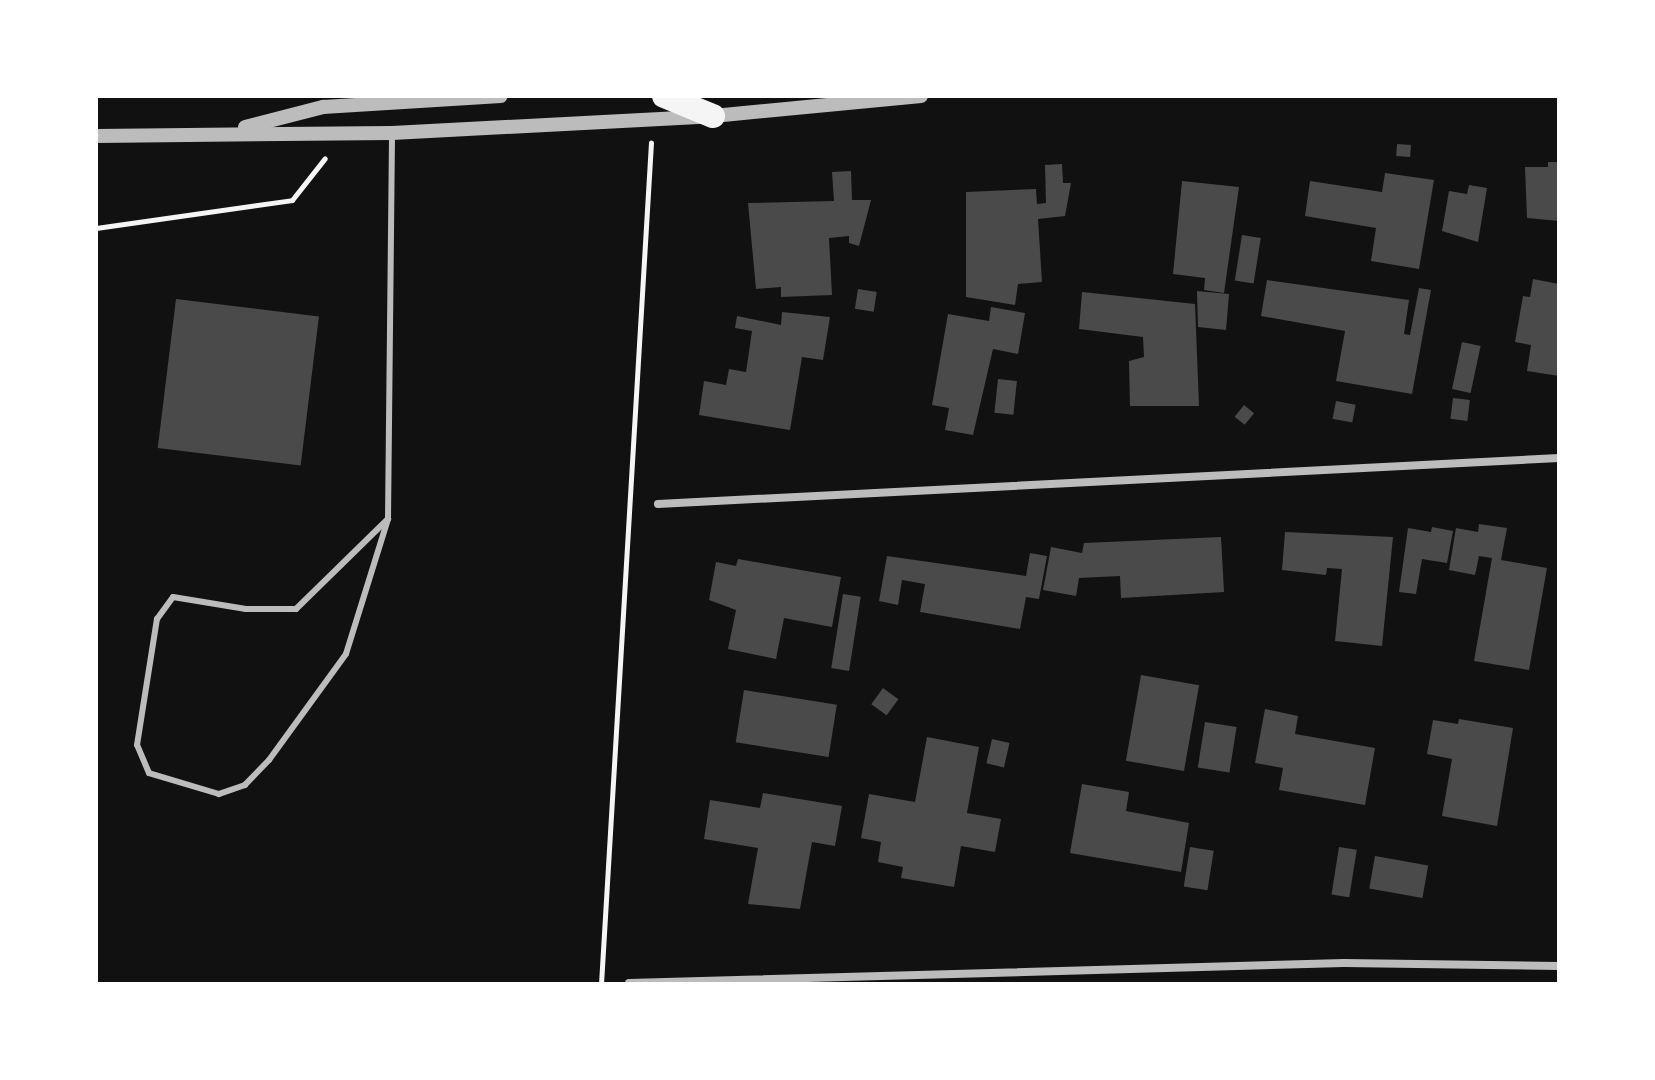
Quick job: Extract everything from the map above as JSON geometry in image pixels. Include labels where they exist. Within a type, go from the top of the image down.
[{"type":"highway","points":[[664,96],[713,116]]},
{"type":"street","points":[[226,132],[323,107],[501,96]]},
{"type":"street","points":[[96,136],[226,132],[392,133],[713,116],[921,96]]},
{"type":"street","points":[[658,504],[1559,458]]},
{"type":"street","points":[[629,983],[1344,963],[1559,966]]},
{"type":"lane","points":[[388,519],[296,609],[246,609],[173,597],[157,619],[137,745],[149,773],[219,794],[245,785],[269,760],[346,654],[388,519],[392,133]]},
{"type":"path","points":[[601,984],[652,119]]},
{"type":"path","points":[[96,228],[292,200],[344,134]]},
{"type":"building","points":[[1397,144],[1411,145],[1410,157],[1396,156]]},
{"type":"building","points":[[1548,162],[1559,162],[1559,221],[1527,218],[1525,167],[1548,167]]},
{"type":"building","points":[[1062,164],[1063,183],[1071,183],[1065,216],[1038,219],[1042,282],[1018,284],[1015,305],[966,297],[966,192],[1036,189],[1037,204],[1046,203],[1045,165]]},
{"type":"building","points":[[851,171],[852,200],[871,200],[859,246],[849,243],[849,236],[829,238],[832,295],[781,297],[781,287],[756,289],[748,203],[834,201],[832,172]]},
{"type":"building","points":[[1385,173],[1434,180],[1419,269],[1371,261],[1376,228],[1305,216],[1310,181],[1382,192]]},
{"type":"building","points":[[1182,181],[1239,187],[1224,293],[1204,290],[1205,278],[1173,274]]},
{"type":"building","points":[[1469,185],[1487,188],[1478,242],[1442,231],[1449,191],[1467,194]]},
{"type":"building","points":[[1242,235],[1261,238],[1254,283],[1235,280]]},
{"type":"building","points":[[1533,279],[1559,284],[1559,376],[1527,371],[1531,345],[1515,342],[1523,296],[1530,297]]},
{"type":"building","points":[[1267,280],[1409,300],[1404,334],[1410,335],[1419,288],[1431,290],[1412,394],[1336,381],[1345,331],[1261,316]]},
{"type":"building","points":[[858,289],[877,292],[874,312],[855,309]]},
{"type":"building","points":[[1197,291],[1229,294],[1226,330],[1198,327]]},
{"type":"building","points":[[1082,292],[1195,304],[1199,406],[1130,406],[1129,361],[1144,357],[1143,337],[1079,329]]},
{"type":"building","points":[[176,299],[319,317],[301,465],[158,448]]},
{"type":"building","points":[[991,307],[1025,313],[1018,354],[993,349],[973,435],[945,430],[949,408],[932,405],[948,314],[989,321]]},
{"type":"building","points":[[782,312],[830,317],[823,360],[802,357],[790,430],[699,415],[704,381],[726,385],[729,369],[746,372],[752,331],[735,328],[737,316],[781,325]]},
{"type":"building","points":[[1462,342],[1481,346],[1471,393],[1452,389]]},
{"type":"building","points":[[998,379],[1017,381],[1013,415],[994,413]]},
{"type":"building","points":[[1453,398],[1470,400],[1467,421],[1450,419]]},
{"type":"building","points":[[1336,401],[1356,405],[1352,422],[1333,419]]},
{"type":"building","points":[[1244,405],[1254,413],[1245,425],[1235,417]]},
{"type":"building","points":[[1479,524],[1507,528],[1501,560],[1547,568],[1529,670],[1474,661],[1492,558],[1479,556],[1475,575],[1449,570],[1456,528],[1478,532]]},
{"type":"building","points":[[1432,527],[1453,531],[1447,563],[1422,559],[1416,594],[1399,592],[1408,528],[1431,532]]},
{"type":"building","points":[[1285,532],[1393,537],[1382,646],[1335,641],[1342,569],[1327,568],[1326,575],[1282,570]]},
{"type":"building","points":[[1221,537],[1224,592],[1121,598],[1120,576],[1079,578],[1076,596],[1043,590],[1051,547],[1082,553],[1084,543]]},
{"type":"building","points":[[1030,553],[1047,556],[1039,599],[1026,597],[1020,629],[920,612],[925,584],[902,580],[898,605],[879,601],[887,556],[1026,576]]},
{"type":"building","points":[[738,559],[841,577],[832,627],[784,618],[776,659],[728,649],[736,610],[709,600],[716,562],[736,566]]},
{"type":"building","points":[[843,594],[861,597],[849,671],[831,668]]},
{"type":"building","points":[[1141,675],[1199,685],[1184,771],[1126,761]]},
{"type":"building","points":[[883,688],[898,699],[887,715],[871,704]]},
{"type":"building","points":[[744,690],[837,705],[829,757],[736,742]]},
{"type":"building","points":[[1265,709],[1298,716],[1295,734],[1375,748],[1365,805],[1279,790],[1283,768],[1255,763]]},
{"type":"building","points":[[1459,719],[1513,728],[1497,826],[1442,816],[1452,759],[1427,754],[1433,720],[1458,724]]},
{"type":"building","points":[[1205,722],[1237,727],[1229,772],[1198,767]]},
{"type":"building","points":[[927,737],[979,747],[967,813],[1001,819],[995,852],[961,846],[954,887],[901,878],[903,867],[878,862],[881,842],[861,838],[869,794],[915,802]]},
{"type":"building","points":[[992,739],[1010,743],[1004,767],[986,763]]},
{"type":"building","points":[[1082,784],[1129,792],[1126,811],[1189,823],[1181,872],[1070,853]]},
{"type":"building","points":[[763,793],[842,806],[835,846],[812,842],[800,909],[748,904],[758,848],[704,839],[710,800],[760,808]]},
{"type":"building","points":[[1190,847],[1214,851],[1207,890],[1184,887]]},
{"type":"building","points":[[1339,847],[1357,850],[1349,897],[1331,894]]},
{"type":"building","points":[[1375,856],[1428,865],[1422,898],[1369,888]]}]
